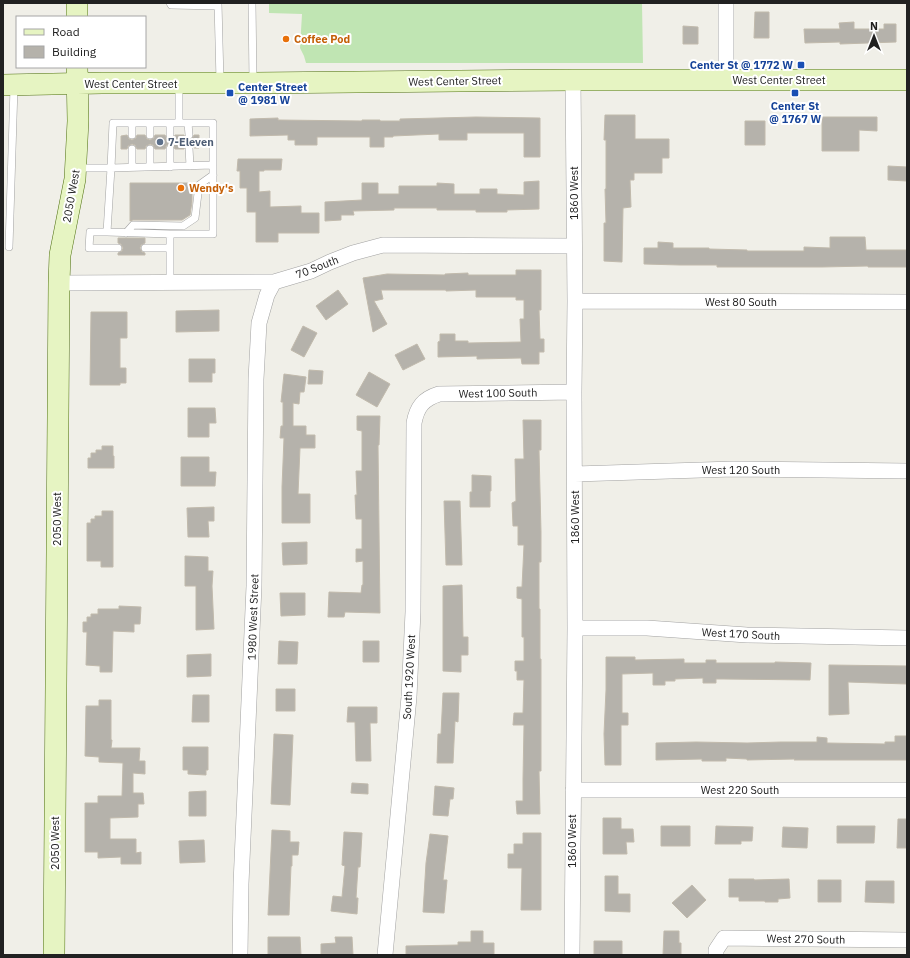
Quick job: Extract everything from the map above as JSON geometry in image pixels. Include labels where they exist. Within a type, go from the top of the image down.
[{"type":"main road","points":[[77,3],[77,16]]},
{"type":"main road","name":"West Center Street","points":[[8,85],[77,76],[179,83],[573,80],[907,80]]},
{"type":"main road","name":"2050 West","points":[[54,955],[59,283],[60,255],[76,168],[78,105],[77,76]]},
{"type":"street","points":[[726,3],[726,80]]},
{"type":"street","name":"1860 West","points":[[572,955],[575,628],[573,80]]},
{"type":"street","name":"70 South","points":[[59,283],[274,282],[311,271],[353,253],[383,245],[574,246]]},
{"type":"street","name":"1980 West Street","points":[[240,955],[254,586],[256,379],[259,323],[267,295],[274,282]]},
{"type":"street","name":"West 80 South","points":[[575,301],[907,302]]},
{"type":"street","name":"West 100 South","points":[[424,401],[431,396],[439,394],[574,392]]},
{"type":"street","name":"South 1920 West","points":[[385,955],[409,697],[413,612],[414,423],[415,415],[424,401]]},
{"type":"street","name":"West 120 South","points":[[575,474],[733,469],[907,471]]},
{"type":"street","name":"West 170 South","points":[[575,628],[648,628],[747,635],[907,638]]},
{"type":"street","name":"West 220 South","points":[[573,790],[907,790]]},
{"type":"street","name":"West 270 South","points":[[716,955],[716,950],[724,938],[907,940]]},
{"type":"lane","points":[[170,3],[171,5],[218,4],[220,83]]},
{"type":"lane","points":[[252,3],[253,83]]},
{"type":"lane","points":[[179,83],[179,123]]},
{"type":"lane","points":[[8,85],[9,247]]},
{"type":"lane","points":[[107,232],[113,123],[213,123],[213,234],[90,232],[89,248],[118,248]]},
{"type":"lane","points":[[132,123],[132,135]]},
{"type":"lane","points":[[170,123],[170,135]]},
{"type":"lane","points":[[188,123],[188,135]]},
{"type":"lane","points":[[150,124],[150,135]]},
{"type":"lane","points":[[189,148],[190,166]]},
{"type":"lane","points":[[132,149],[132,167]]},
{"type":"lane","points":[[150,149],[150,167]]},
{"type":"lane","points":[[170,149],[170,167]]},
{"type":"lane","points":[[76,168],[213,165]]},
{"type":"lane","points":[[126,233],[132,225],[184,226],[196,218],[199,185],[213,174]]},
{"type":"lane","points":[[170,234],[170,283]]},
{"type":"lane","points":[[145,248],[170,248]]},
{"type":"green space","points":[[269,3],[642,3],[643,63],[306,63],[300,48],[302,14],[269,13]]},
{"type":"building","points":[[755,12],[769,12],[769,38],[754,38]]},
{"type":"building","points":[[854,22],[854,29],[884,29],[884,24],[896,24],[896,42],[840,44],[840,42],[805,43],[804,29],[840,29],[839,23]]},
{"type":"building","points":[[683,26],[698,27],[698,44],[683,44]]},
{"type":"building","points":[[605,115],[635,115],[635,139],[669,139],[669,158],[662,158],[662,173],[634,173],[634,180],[630,180],[631,207],[623,208],[622,262],[604,261],[604,223],[606,223],[606,140],[604,140]]},
{"type":"building","points":[[476,117],[540,118],[540,157],[524,157],[524,133],[467,133],[467,140],[439,140],[439,134],[393,136],[384,137],[384,147],[370,147],[370,137],[317,137],[317,145],[295,145],[295,140],[288,140],[288,135],[250,136],[250,119],[278,118],[278,120],[400,121],[400,119]]},
{"type":"building","points":[[822,117],[877,117],[877,131],[859,130],[859,151],[822,151]]},
{"type":"building","points":[[745,121],[765,121],[765,145],[745,145]]},
{"type":"building","name":"7-Eleven","points":[[127,135],[129,139],[132,140],[136,138],[137,135],[145,135],[147,139],[150,140],[154,138],[155,135],[165,135],[167,139],[170,140],[174,138],[175,135],[184,135],[185,138],[189,140],[192,139],[194,135],[199,135],[199,148],[194,148],[193,145],[189,143],[186,144],[184,149],[175,149],[173,145],[170,144],[166,146],[165,149],[155,149],[153,145],[150,144],[146,146],[145,149],[137,149],[135,145],[132,144],[128,146],[127,149],[121,149],[121,136]]},
{"type":"building","points":[[238,159],[282,159],[281,170],[259,171],[259,192],[270,191],[270,207],[301,206],[301,213],[319,213],[319,233],[278,233],[278,242],[256,242],[256,212],[247,212],[247,188],[240,188],[240,171],[237,171]]},
{"type":"building","points":[[888,166],[907,167],[907,181],[888,180]]},
{"type":"building","points":[[539,181],[539,209],[507,210],[507,212],[476,212],[476,210],[437,210],[437,208],[394,208],[394,210],[353,211],[354,215],[341,215],[341,220],[325,221],[325,202],[362,200],[362,183],[378,183],[378,194],[399,194],[399,186],[437,186],[437,183],[454,184],[454,194],[480,194],[480,189],[497,189],[497,194],[524,195],[524,182]]},
{"type":"building","points":[[130,183],[192,183],[190,215],[182,220],[130,221]]},
{"type":"building","points":[[830,237],[865,237],[866,250],[907,250],[907,267],[717,267],[717,265],[644,264],[644,248],[658,248],[658,242],[673,243],[673,248],[709,248],[747,251],[804,251],[804,247],[830,248]]},
{"type":"building","points":[[118,238],[145,238],[145,243],[141,245],[140,248],[145,255],[118,255],[123,248],[121,244],[118,243]]},
{"type":"building","points":[[516,270],[541,270],[541,310],[539,310],[540,339],[544,339],[544,352],[539,352],[539,364],[522,364],[521,358],[477,359],[477,356],[438,357],[438,342],[440,341],[440,334],[455,334],[455,341],[468,341],[468,343],[521,342],[520,319],[524,319],[524,300],[516,300],[516,297],[476,297],[476,290],[381,290],[383,299],[374,301],[387,324],[373,332],[363,278],[387,274],[445,275],[468,273],[468,275],[516,275]]},
{"type":"building","points":[[338,290],[348,304],[326,320],[316,306]]},
{"type":"building","points":[[219,310],[219,331],[176,332],[176,311]]},
{"type":"building","points":[[91,312],[127,312],[127,338],[120,338],[120,368],[126,368],[126,383],[120,383],[120,385],[90,385]]},
{"type":"building","points":[[303,326],[317,333],[304,357],[291,350]]},
{"type":"building","points":[[417,344],[425,359],[403,370],[395,355]]},
{"type":"building","points":[[189,359],[215,359],[215,373],[212,373],[212,382],[189,382]]},
{"type":"building","points":[[309,370],[323,371],[322,384],[308,384]]},
{"type":"building","points":[[369,372],[390,384],[377,407],[356,395]]},
{"type":"building","points":[[284,374],[306,377],[304,392],[300,392],[299,404],[293,403],[293,426],[306,426],[306,435],[315,435],[315,448],[300,448],[298,494],[310,494],[310,523],[282,523],[284,438],[280,438],[281,426],[283,426],[283,402],[281,402]]},
{"type":"building","points":[[188,408],[215,408],[216,423],[209,423],[209,437],[188,437]]},
{"type":"building","points":[[357,416],[380,416],[378,445],[380,613],[345,612],[344,617],[328,617],[329,592],[361,593],[363,585],[363,561],[356,562],[356,549],[362,549],[362,519],[356,519],[355,495],[357,495],[356,471],[362,471],[362,431],[357,430]]},
{"type":"building","points":[[523,420],[541,420],[541,450],[539,450],[541,532],[541,562],[539,562],[541,659],[541,771],[539,771],[540,814],[517,814],[516,801],[523,801],[524,725],[513,725],[514,713],[523,713],[524,680],[517,680],[515,661],[524,661],[524,637],[522,637],[522,599],[517,598],[517,587],[522,587],[524,545],[518,545],[518,526],[513,526],[512,503],[516,501],[515,459],[524,459]]},
{"type":"building","points":[[102,446],[113,446],[114,468],[88,468],[88,458],[91,458],[91,453],[96,453],[96,450],[102,450]]},
{"type":"building","points":[[181,457],[209,457],[209,472],[216,472],[215,486],[181,486]]},
{"type":"building","points":[[472,475],[491,476],[490,507],[470,507]]},
{"type":"building","points":[[444,501],[460,501],[462,565],[446,565]]},
{"type":"building","points":[[214,507],[214,521],[208,521],[209,537],[188,537],[187,508]]},
{"type":"building","points":[[102,511],[113,511],[113,567],[101,567],[101,561],[87,561],[87,523],[91,523],[91,519],[95,519],[95,516],[102,516]]},
{"type":"building","points":[[307,542],[307,564],[283,565],[282,543]]},
{"type":"building","points":[[185,556],[208,557],[208,571],[213,571],[212,586],[214,629],[196,630],[196,586],[185,586]]},
{"type":"building","points":[[462,585],[463,637],[468,637],[468,655],[461,655],[461,672],[443,671],[443,586]]},
{"type":"building","points":[[280,593],[305,593],[305,615],[281,616]]},
{"type":"building","points":[[119,606],[141,607],[140,624],[134,624],[134,632],[113,631],[112,672],[100,672],[100,666],[86,665],[87,632],[83,632],[83,622],[87,622],[87,617],[91,617],[91,614],[98,614],[98,609],[119,609]]},
{"type":"building","points":[[279,641],[298,642],[297,664],[278,664]]},
{"type":"building","points":[[363,641],[379,641],[379,662],[363,662]]},
{"type":"building","points":[[211,654],[211,676],[187,677],[187,655]]},
{"type":"building","points":[[606,657],[635,657],[635,660],[684,659],[684,663],[706,663],[706,660],[716,660],[716,663],[811,663],[810,680],[716,679],[716,683],[703,683],[703,678],[675,679],[675,681],[665,681],[665,685],[653,685],[653,673],[622,674],[622,713],[628,713],[628,725],[621,725],[621,765],[605,765],[604,734]]},
{"type":"building","points":[[829,665],[907,666],[907,684],[848,682],[849,714],[829,715]]},
{"type":"building","points":[[276,689],[295,689],[295,711],[276,711]]},
{"type":"building","points":[[443,693],[459,693],[458,722],[455,721],[453,763],[437,763],[438,734],[441,734]]},
{"type":"building","points":[[193,695],[209,695],[209,722],[192,722]]},
{"type":"building","points":[[99,700],[111,700],[111,748],[140,748],[139,761],[145,761],[145,774],[133,773],[133,793],[143,793],[144,804],[138,804],[138,817],[110,818],[110,839],[136,839],[136,853],[141,852],[141,864],[121,864],[121,857],[98,858],[98,852],[85,852],[85,803],[98,803],[98,796],[122,796],[123,763],[99,762],[99,757],[85,756],[86,706],[99,706]]},
{"type":"building","points":[[348,707],[377,707],[377,723],[370,723],[371,761],[356,761],[355,722],[347,722]]},
{"type":"building","points":[[274,734],[293,735],[290,805],[271,804]]},
{"type":"building","points":[[895,736],[907,736],[907,760],[747,760],[726,758],[726,761],[702,761],[702,759],[656,760],[656,743],[817,742],[817,737],[827,738],[827,743],[885,744],[885,742],[895,742]]},
{"type":"building","points":[[183,747],[208,747],[208,770],[206,770],[206,775],[188,774],[188,770],[183,770]]},
{"type":"building","points":[[352,783],[368,784],[368,794],[351,793]]},
{"type":"building","points":[[435,786],[454,788],[453,799],[450,799],[448,816],[433,815]]},
{"type":"building","points":[[206,791],[206,816],[189,816],[189,792]]},
{"type":"building","points":[[603,818],[621,818],[621,829],[633,829],[634,842],[626,842],[627,854],[603,854]]},
{"type":"building","points":[[898,819],[907,819],[907,848],[897,848]]},
{"type":"building","points":[[661,826],[690,826],[690,846],[661,846]]},
{"type":"building","points":[[716,826],[753,827],[752,841],[741,841],[741,844],[715,844]]},
{"type":"building","points":[[837,826],[875,826],[874,843],[837,843]]},
{"type":"building","points":[[783,827],[808,828],[807,848],[782,847]]},
{"type":"building","points":[[272,830],[290,831],[290,842],[299,842],[298,855],[292,855],[289,915],[268,915]]},
{"type":"building","points":[[344,832],[362,833],[356,898],[358,898],[357,914],[331,911],[333,896],[342,897],[345,866],[342,865]]},
{"type":"building","points":[[523,833],[541,833],[541,910],[521,910],[522,868],[508,868],[508,854],[514,854],[514,844],[523,844]]},
{"type":"building","points":[[430,834],[448,836],[443,880],[447,880],[444,913],[423,912],[426,863]]},
{"type":"building","points":[[204,840],[205,862],[180,863],[179,841]]},
{"type":"building","points":[[605,876],[618,876],[618,894],[630,894],[630,912],[605,911]]},
{"type":"building","points":[[729,879],[789,879],[790,898],[778,899],[778,902],[739,901],[739,897],[729,897]]},
{"type":"building","points":[[818,880],[841,880],[841,902],[818,902]]},
{"type":"building","points":[[866,881],[894,881],[894,903],[865,902]]},
{"type":"building","points":[[692,885],[706,900],[687,918],[672,903]]},
{"type":"building","points":[[471,931],[483,931],[483,943],[494,943],[494,955],[406,955],[406,946],[458,945],[458,942],[471,942]]},
{"type":"building","points":[[664,931],[679,931],[681,955],[663,955]]},
{"type":"building","points":[[268,937],[300,937],[301,955],[268,955]]},
{"type":"building","points":[[335,937],[352,937],[353,955],[321,954],[321,944],[336,943]]},
{"type":"building","points":[[594,941],[622,941],[622,955],[594,955]]},
{"type":"place","name":"Coffee Pod","points":[[286,39]]},
{"type":"place","name":"Center St @ 1772 W","points":[[801,65]]},
{"type":"place","name":"Center Street @ 1981 W","points":[[230,93]]},
{"type":"place","name":"Center St @ 1767 W","points":[[795,93]]},
{"type":"place","name":"7-Eleven","points":[[160,142]]},
{"type":"place","name":"Wendy's","points":[[181,188]]}]
